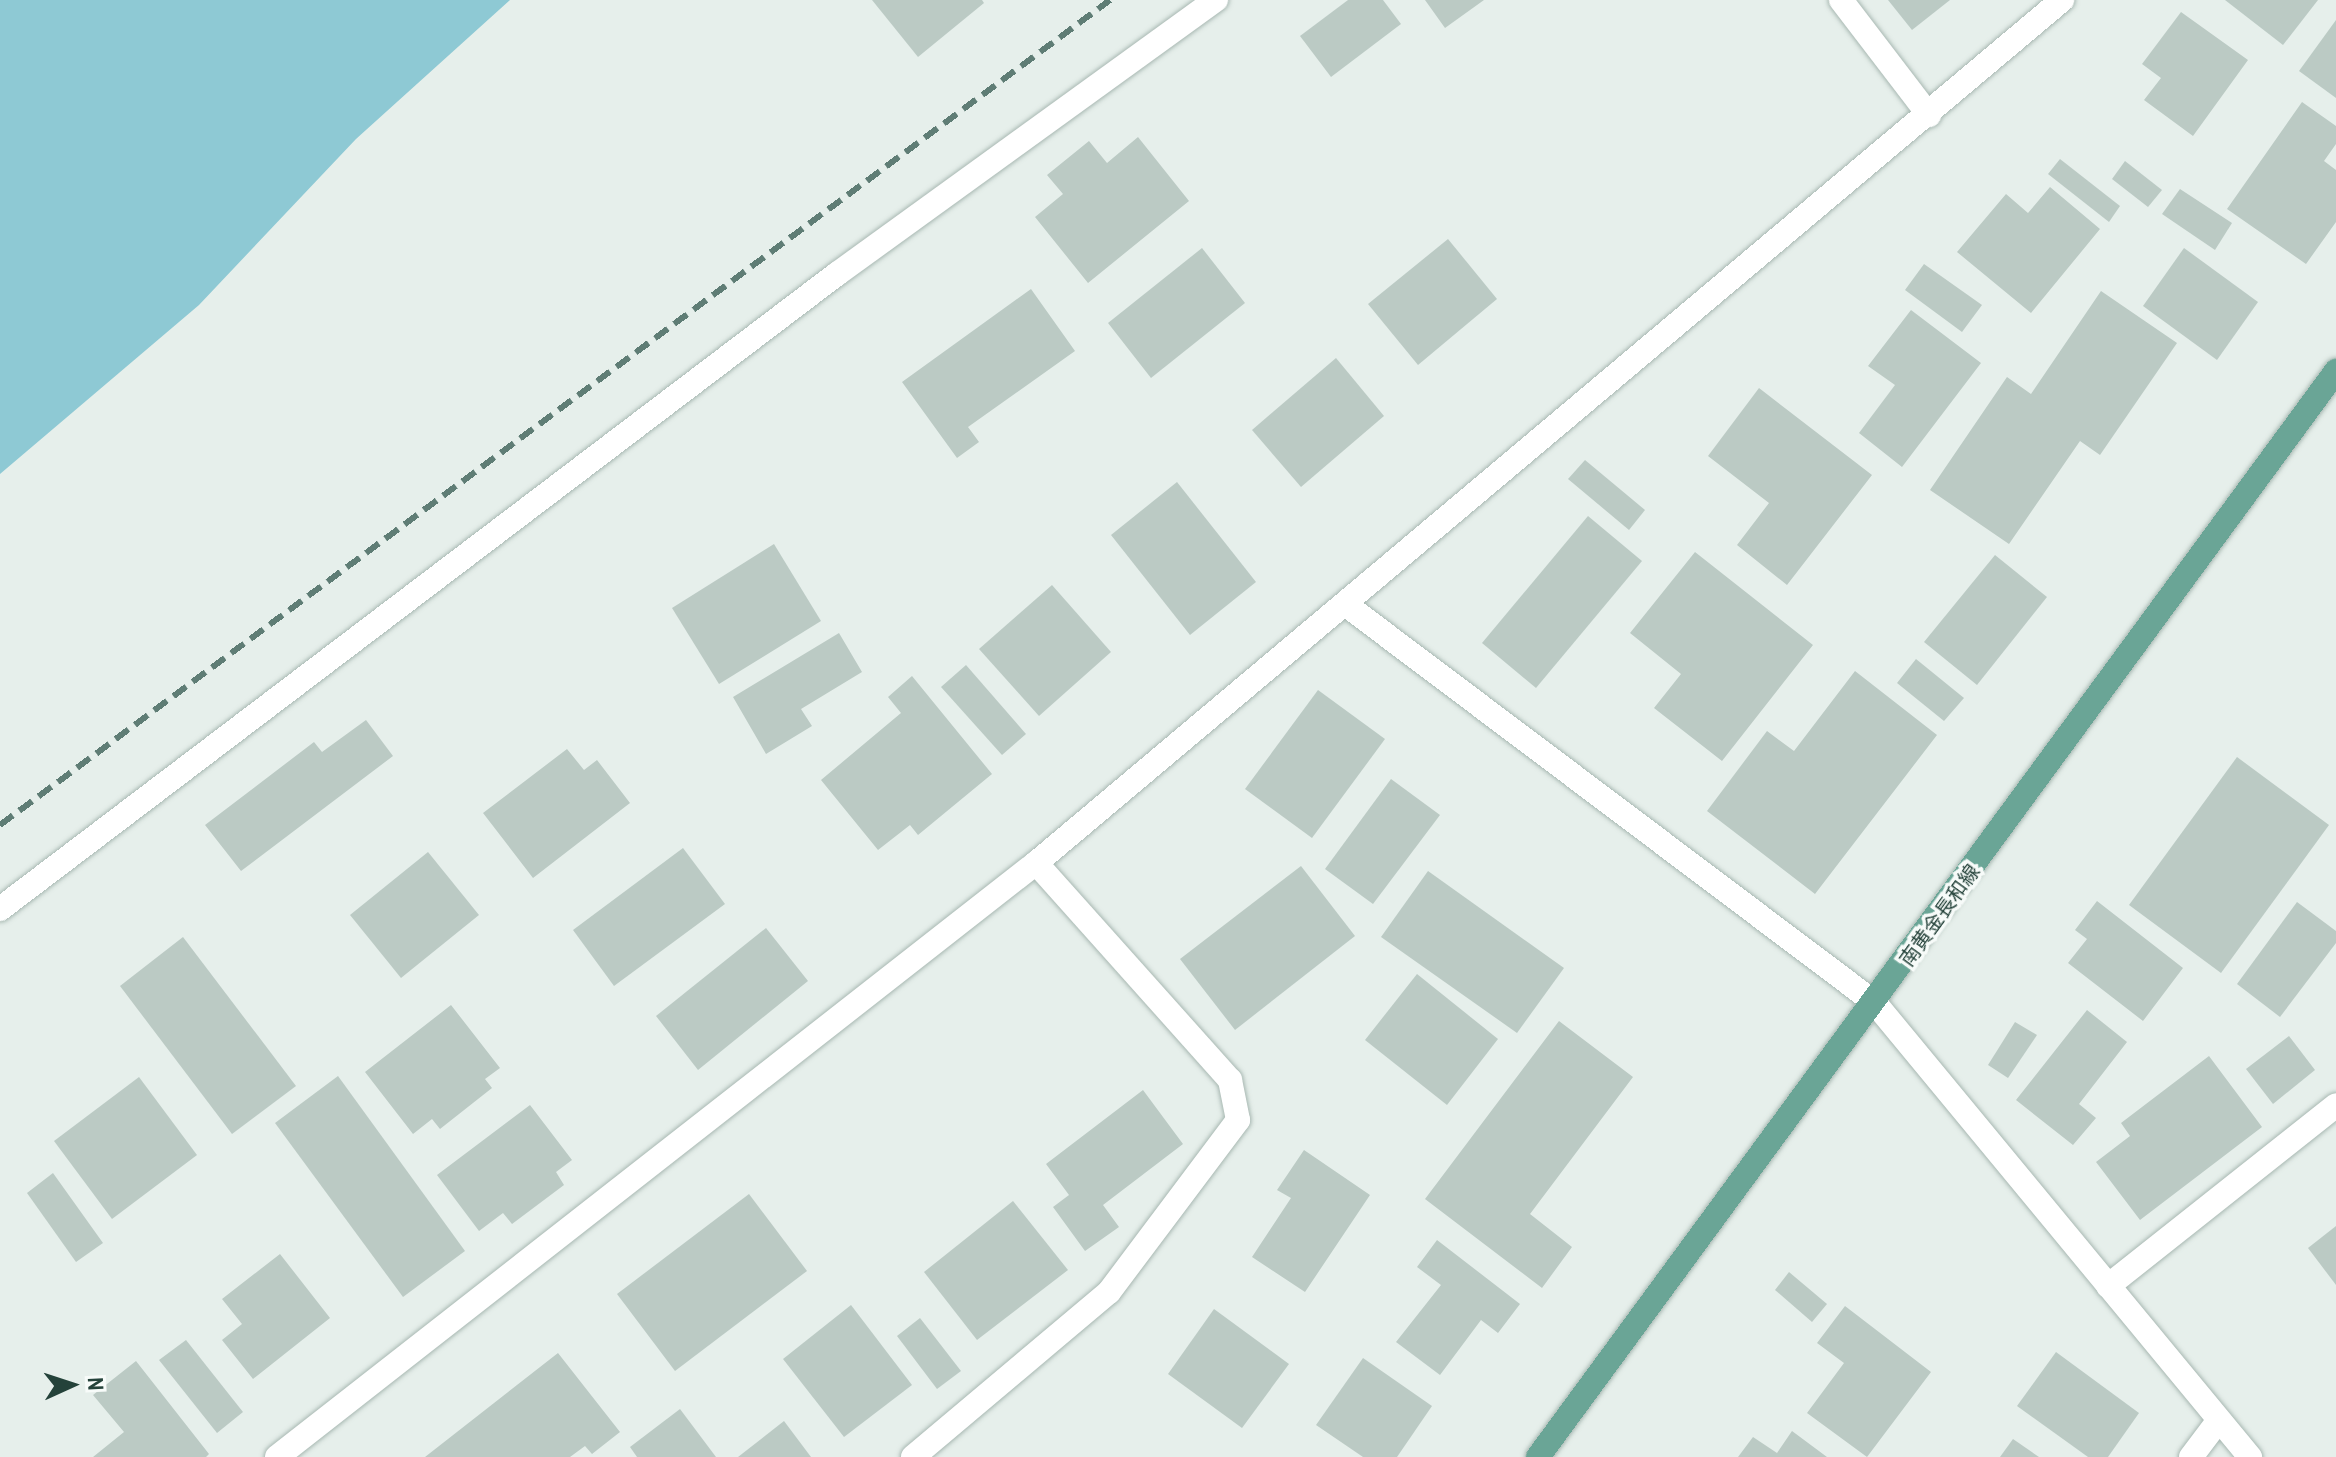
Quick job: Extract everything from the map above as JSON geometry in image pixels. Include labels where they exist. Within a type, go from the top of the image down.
[{"type":"main road","name":"南黄金長和線","points":[[1538,1457],[1875,1003],[2336,371]]},
{"type":"street","points":[[0,909],[837,274],[1216,0]]},
{"type":"street","points":[[1841,0],[1929,115]]},
{"type":"street","points":[[277,1457],[1036,863],[2062,0]]},
{"type":"street","points":[[1345,604],[1875,1003],[2250,1457]]},
{"type":"street","points":[[913,1457],[1109,1292],[1238,1120],[1230,1080],[1036,863]]},
{"type":"street","points":[[2108,1286],[2336,1105]]},
{"type":"street","points":[[2191,1457],[2219,1420]]},
{"type":"water","points":[[0,0],[510,0],[356,139],[199,305],[0,474]]},
{"type":"building","points":[[872,0],[982,0],[984,3],[918,57]]},
{"type":"building","points":[[1348,0],[1383,0],[1401,24],[1331,77],[1300,36]]},
{"type":"building","points":[[1425,0],[1484,0],[1445,28]]},
{"type":"building","points":[[1888,0],[1950,0],[1912,30]]},
{"type":"building","points":[[2225,0],[2318,0],[2283,45]]},
{"type":"building","points":[[2181,12],[2248,60],[2193,136],[2144,100],[2161,78],[2142,64]]},
{"type":"building","points":[[2336,20],[2336,98],[2299,71]]},
{"type":"building","points":[[2302,102],[2336,126],[2336,144],[2324,161],[2336,170],[2336,222],[2306,264],[2227,209]]},
{"type":"building","points":[[1138,137],[1189,201],[1088,283],[1035,217],[1063,194],[1047,175],[1089,141],[1107,163]]},
{"type":"building","points":[[2060,159],[2120,206],[2109,222],[2048,174]]},
{"type":"building","points":[[2125,161],[2162,190],[2148,207],[2112,179]]},
{"type":"building","points":[[2050,187],[2100,229],[2031,313],[1957,252],[2006,194],[2028,213]]},
{"type":"building","points":[[2180,189],[2232,223],[2215,250],[2162,214]]},
{"type":"building","points":[[1448,239],[1497,299],[1418,365],[1368,304]]},
{"type":"building","points":[[1202,248],[1245,303],[1151,378],[1108,323]]},
{"type":"building","points":[[2184,248],[2258,302],[2217,360],[2143,306]]},
{"type":"building","points":[[1924,264],[1982,305],[1962,332],[1905,290]]},
{"type":"building","points":[[1031,289],[1075,351],[968,427],[979,442],[957,458],[902,382]]},
{"type":"building","points":[[2101,291],[2177,343],[2100,455],[2080,441],[2009,544],[1930,490],[2007,377],[2031,394]]},
{"type":"building","points":[[1911,310],[1981,363],[1902,467],[1859,433],[1895,385],[1868,366]]},
{"type":"building","points":[[1336,358],[1384,416],[1301,487],[1252,430]]},
{"type":"building","points":[[1759,388],[1872,475],[1787,585],[1737,545],[1769,503],[1708,456]]},
{"type":"building","points":[[1585,460],[1645,510],[1629,530],[1568,479]]},
{"type":"building","points":[[1177,482],[1256,582],[1190,635],[1111,535]]},
{"type":"building","points":[[1588,516],[1642,561],[1536,688],[1482,643]]},
{"type":"building","points":[[774,544],[821,621],[719,684],[672,608]]},
{"type":"building","points":[[1695,552],[1813,645],[1722,761],[1654,708],[1681,674],[1630,633]]},
{"type":"building","points":[[1995,555],[2047,597],[1977,685],[1924,642]]},
{"type":"building","points":[[1052,585],[1111,652],[1039,716],[979,649]]},
{"type":"building","points":[[839,633],[862,672],[801,709],[812,726],[766,754],[733,697]]},
{"type":"building","points":[[1916,659],[1964,698],[1944,721],[1897,683]]},
{"type":"building","points":[[966,665],[1026,734],[1002,755],[941,687]]},
{"type":"building","points":[[1855,671],[1937,735],[1815,894],[1707,811],[1767,731],[1794,751]]},
{"type":"building","points":[[912,676],[992,774],[918,835],[910,825],[878,850],[821,780],[901,713],[888,697]]},
{"type":"building","points":[[1318,690],[1385,739],[1312,838],[1245,789]]},
{"type":"building","points":[[366,720],[393,756],[241,871],[205,825],[314,742],[322,752]]},
{"type":"building","points":[[567,749],[584,770],[597,760],[630,803],[533,878],[483,813]]},
{"type":"building","points":[[2237,757],[2329,825],[2221,973],[2129,905]]},
{"type":"building","points":[[1391,779],[1440,815],[1373,904],[1325,869]]},
{"type":"building","points":[[683,848],[725,904],[614,986],[573,930]]},
{"type":"building","points":[[428,852],[479,915],[401,978],[350,915]]},
{"type":"building","points":[[1301,866],[1355,936],[1235,1030],[1180,959]]},
{"type":"building","points":[[1428,871],[1564,968],[1517,1033],[1381,937]]},
{"type":"building","points":[[2097,901],[2183,968],[2143,1021],[2068,963],[2087,939],[2075,930]]},
{"type":"building","points":[[2297,902],[2336,931],[2336,943],[2280,1017],[2237,984]]},
{"type":"building","points":[[766,928],[808,981],[698,1070],[656,1016]]},
{"type":"building","points":[[183,937],[296,1086],[232,1134],[120,986]]},
{"type":"building","points":[[1417,974],[1498,1039],[1447,1105],[1365,1040]]},
{"type":"building","points":[[451,1005],[500,1068],[485,1079],[492,1088],[440,1129],[432,1119],[413,1134],[365,1072]]},
{"type":"building","points":[[2087,1010],[2127,1042],[2079,1104],[2096,1118],[2073,1145],[2016,1100]]},
{"type":"building","points":[[1559,1021],[1633,1077],[1530,1214],[1572,1247],[1542,1288],[1425,1199]]},
{"type":"building","points":[[2015,1022],[2037,1035],[2008,1078],[1988,1065]]},
{"type":"building","points":[[2289,1036],[2315,1070],[2273,1104],[2246,1069]]},
{"type":"building","points":[[2209,1056],[2262,1127],[2140,1220],[2096,1162],[2130,1136],[2121,1123]]},
{"type":"building","points":[[338,1076],[465,1251],[403,1297],[275,1123]]},
{"type":"building","points":[[139,1077],[197,1155],[112,1219],[54,1141]]},
{"type":"building","points":[[1143,1090],[1183,1144],[1103,1205],[1119,1227],[1085,1251],[1053,1207],[1069,1195],[1046,1164]]},
{"type":"building","points":[[530,1105],[572,1160],[556,1172],[564,1185],[512,1224],[503,1213],[479,1231],[437,1175]]},
{"type":"building","points":[[1304,1150],[1370,1195],[1305,1292],[1252,1257],[1291,1198],[1277,1190]]},
{"type":"building","points":[[53,1173],[103,1243],[76,1262],[27,1193]]},
{"type":"building","points":[[749,1194],[807,1271],[675,1371],[617,1294]]},
{"type":"building","points":[[1013,1201],[1068,1270],[977,1340],[924,1272]]},
{"type":"building","points":[[2336,1226],[2336,1285],[2308,1248]]},
{"type":"building","points":[[1437,1240],[1520,1304],[1498,1333],[1481,1320],[1440,1375],[1396,1342],[1441,1285],[1417,1267]]},
{"type":"building","points":[[280,1254],[330,1318],[253,1379],[222,1340],[242,1324],[222,1299]]},
{"type":"building","points":[[1789,1272],[1827,1304],[1812,1322],[1775,1290]]},
{"type":"building","points":[[851,1305],[912,1385],[844,1437],[783,1359]]},
{"type":"building","points":[[1845,1306],[1931,1372],[1867,1457],[1807,1413],[1844,1363],[1817,1343]]},
{"type":"building","points":[[1214,1309],[1289,1364],[1242,1428],[1168,1374]]},
{"type":"building","points":[[920,1318],[961,1371],[937,1389],[897,1336]]},
{"type":"building","points":[[186,1340],[243,1412],[217,1433],[159,1360]]},
{"type":"building","points":[[2056,1352],[2139,1413],[2108,1457],[2088,1457],[2017,1406]]},
{"type":"building","points":[[558,1353],[620,1432],[592,1454],[585,1446],[570,1457],[425,1457]]},
{"type":"building","points":[[1363,1358],[1432,1406],[1397,1457],[1363,1457],[1316,1425]]},
{"type":"building","points":[[136,1361],[209,1454],[206,1457],[93,1457],[124,1432],[93,1395]]},
{"type":"building","points":[[680,1409],[716,1457],[637,1457],[630,1447]]},
{"type":"building","points":[[784,1421],[811,1457],[738,1457]]},
{"type":"building","points":[[1792,1431],[1827,1457],[1738,1457],[1753,1437],[1777,1453]]},
{"type":"building","points":[[2013,1439],[2039,1457],[2000,1457]]},
{"type":"railway","points":[[0,825],[1110,0]]}]
